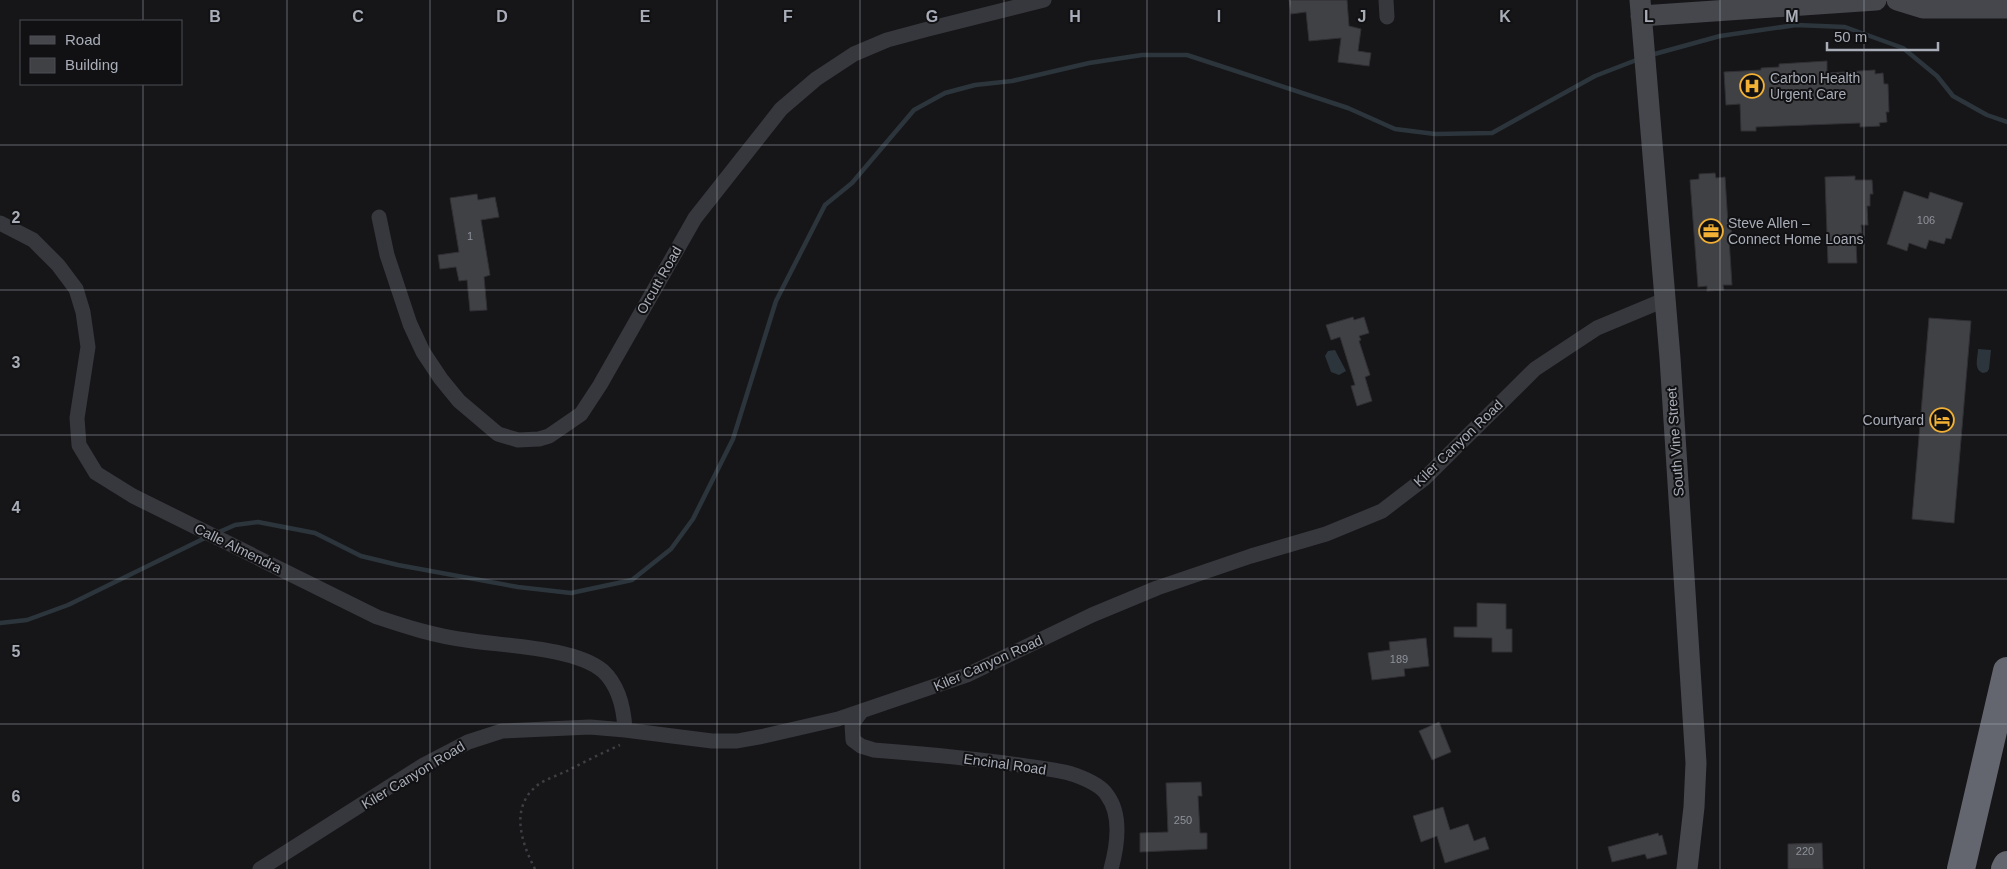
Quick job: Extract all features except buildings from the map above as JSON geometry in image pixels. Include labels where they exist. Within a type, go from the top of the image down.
[{"type":"highway","points":[[1961,869],[2007,671]]},
{"type":"highway","points":[[2005,869],[2007,865]]},
{"type":"street","name":"Orcutt Road","points":[[379,217],[387,255],[410,324],[423,352],[440,379],[459,401],[498,434],[518,440],[539,439],[549,436],[581,414],[600,385],[695,218],[781,109],[816,79],[854,54],[887,40],[928,28],[1044,0]]},
{"type":"street","points":[[1386,0],[1387,17]]},
{"type":"street","points":[[1641,8],[1876,0]]},
{"type":"street","points":[[1897,0],[1923,8],[2007,8]]},
{"type":"street","name":"South Vine Street","points":[[1641,8],[1664,300],[1696,763],[1694,807],[1686,869]]},
{"type":"street","name":"Calle Almendra","points":[[0,223],[33,240],[58,265],[76,289],[83,312],[88,347],[77,418],[79,445],[96,473],[133,496],[377,617],[418,631],[465,640],[548,650],[583,660],[602,670],[613,682],[624,710],[625,730]]},
{"type":"street","name":"Kiler Canyon Road","points":[[260,869],[422,766],[468,742],[502,731],[590,727],[712,741],[737,741],[764,736],[862,712],[967,675],[1092,615],[1157,588],[1251,556],[1326,534],[1382,511],[1425,478],[1535,368],[1597,328],[1664,300]]},
{"type":"street","name":"Encinal Road","points":[[862,712],[852,724],[853,740],[861,746],[874,750],[1005,762],[1074,775],[1091,782],[1107,793],[1113,805],[1117,828],[1115,855],[1111,869]]},
{"type":"path","points":[[535,869],[524,848],[521,829],[520,813],[526,798],[539,784],[646,733]]},
{"type":"shaded area","points":[[1978,349],[1991,350],[1987,372],[1983,373],[1978,369]]},
{"type":"shaded area","points":[[1335,350],[1346,371],[1339,375],[1331,372],[1325,356],[1328,351]]},
{"type":"waterway","points":[[1651,55],[1720,36],[1796,25],[1845,27],[1903,48],[1937,76],[1953,96],[1987,115],[2007,122]]},
{"type":"waterway","points":[[217,533],[235,525],[258,522],[315,533],[361,556],[398,565],[518,587],[571,593],[632,580],[671,549],[693,519],[733,439],[776,301],[825,205],[852,183],[914,110],[945,93],[975,85],[1012,81],[1089,63],[1142,55],[1187,55],[1348,108],[1395,129],[1435,134],[1492,133],[1595,76],[1639,59]]},
{"type":"waterway","points":[[0,623],[27,620],[68,605],[207,537]]},
{"type":"place","name":"Carbon Health Urgent Care","points":[[1752,86]]},
{"type":"place","name":"Steve Allen – Connect Home Loans","points":[[1711,231]]},
{"type":"place","name":"Courtyard","points":[[1942,420]]}]
